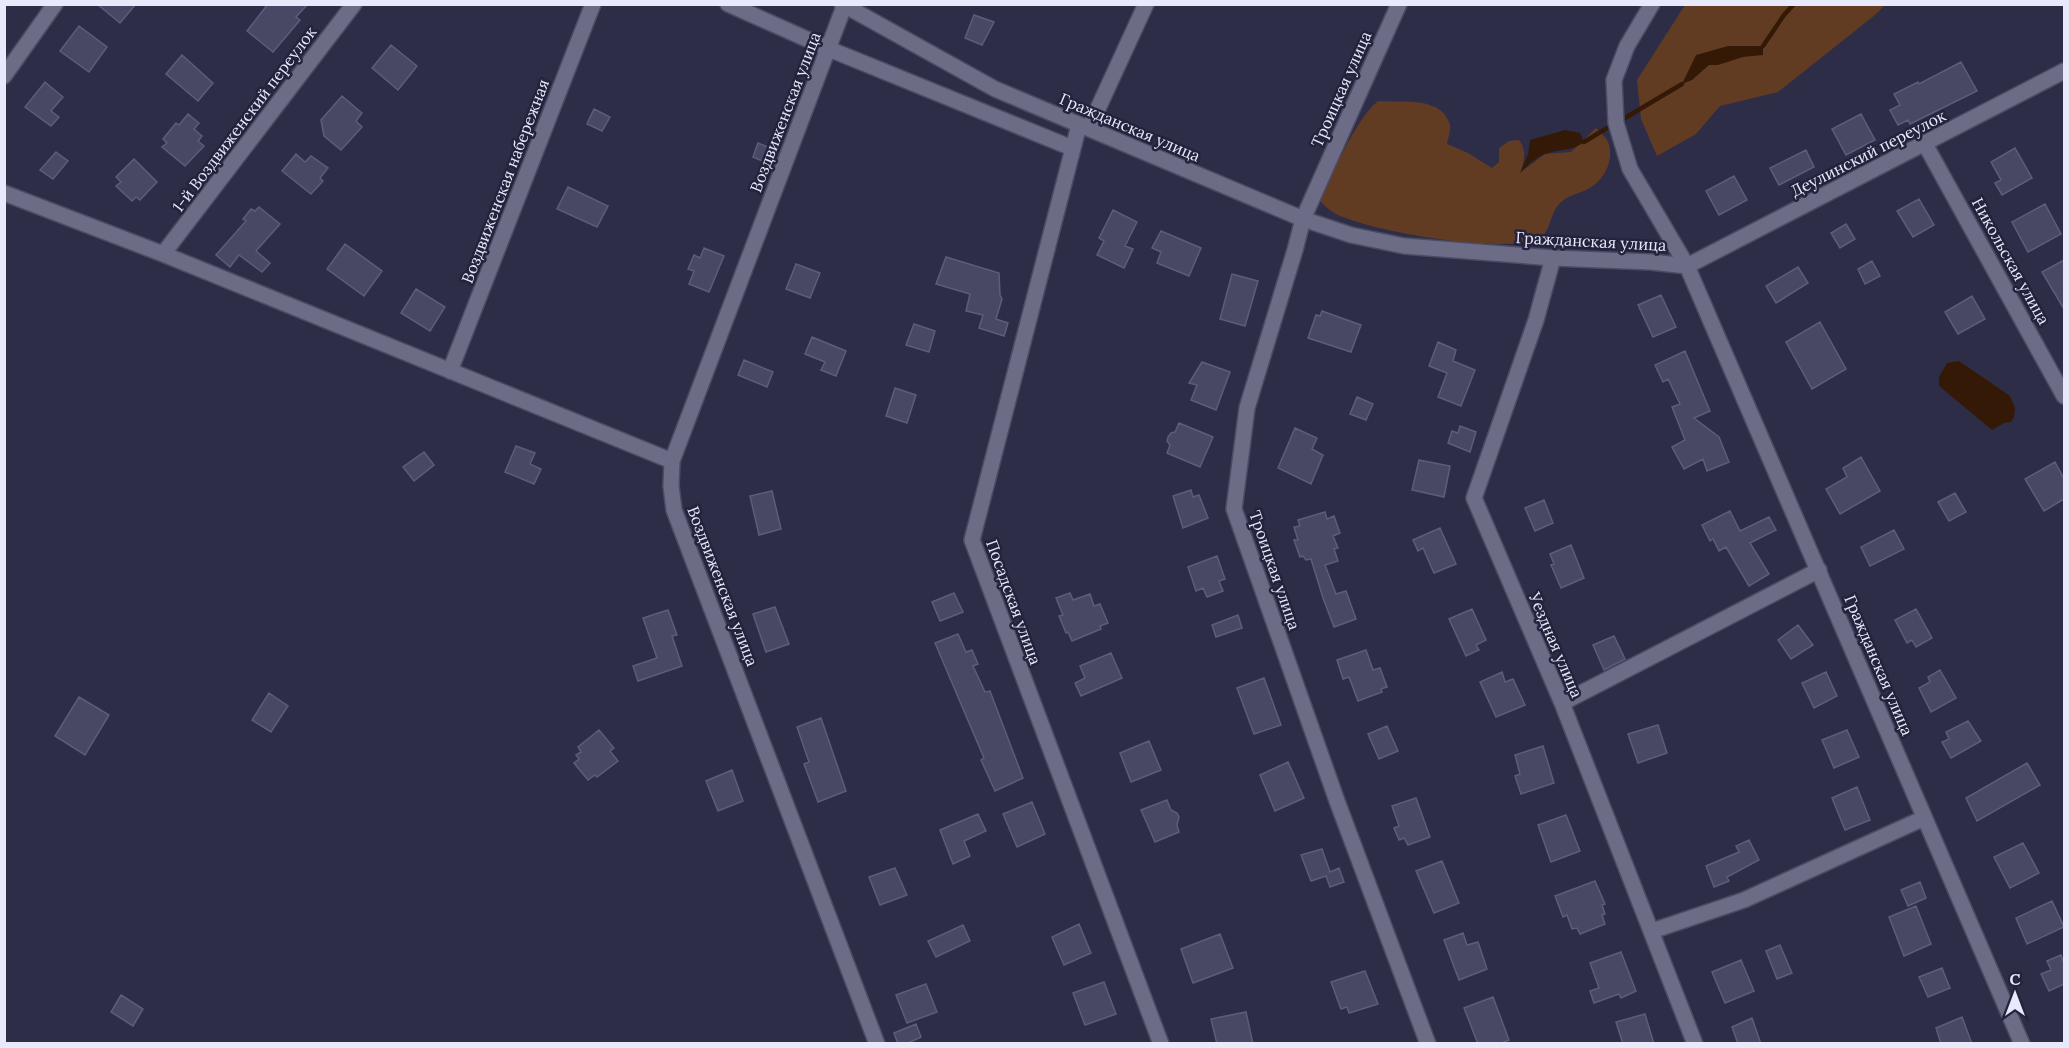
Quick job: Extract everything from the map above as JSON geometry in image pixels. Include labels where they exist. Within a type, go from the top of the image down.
[{"type":"street","points":[[4,76],[55,4]]},
{"type":"street","name":"1-й Воздвиженский переулок","points":[[163,254],[354,4]]},
{"type":"street","name":"Воздвиженская набережная","points":[[450,371],[593,4]]},
{"type":"street","points":[[728,4],[829,49],[1071,148]]},
{"type":"street","name":"Посадская улица","points":[[1146,4],[1084,127],[1071,148],[972,540],[1161,1044]]},
{"type":"street","name":"Троицкая улица","points":[[1399,4],[1303,219],[1248,408],[1234,509],[1336,801],[1428,1044]]},
{"type":"street","points":[[1653,4],[1627,46],[1614,80],[1616,123],[1630,169],[1687,266]]},
{"type":"street","name":"Воздвиженская улица","points":[[844,5],[672,461],[671,486],[674,510],[877,1044]]},
{"type":"street","name":"Гражданская улица","points":[[844,5],[995,89],[1303,219],[1351,235],[1404,246],[1687,266],[2022,1044]]},
{"type":"street","name":"Деулинский переулок","points":[[1687,266],[2064,71]]},
{"type":"street","name":"Никольская улица","points":[[1925,144],[2064,396]]},
{"type":"street","points":[[4,193],[163,254],[672,461]]},
{"type":"street","name":"Уездная улица","points":[[1553,258],[1536,320],[1474,498],[1562,703],[1695,1044]]},
{"type":"street","points":[[1562,703],[1819,570]]},
{"type":"street","points":[[1652,931],[1744,900],[1924,818]]},
{"type":"shaded area","points":[[1685,5],[1885,5],[1778,92],[1720,106],[1696,134],[1657,156],[1641,119],[1637,80]]},
{"type":"shaded area","points":[[1728,46],[1763,46],[1763,55],[1709,65],[1692,80],[1682,84],[1696,55]]},
{"type":"shaded area","points":[[1378,101],[1420,102],[1439,109],[1446,115],[1450,125],[1447,144],[1468,153],[1492,168],[1499,162],[1499,148],[1509,141],[1519,140],[1523,148],[1524,160],[1521,172],[1545,154],[1571,152],[1596,128],[1608,142],[1609,163],[1599,181],[1560,203],[1545,234],[1536,240],[1494,244],[1466,242],[1379,228],[1338,215],[1320,201],[1353,134]]},
{"type":"shaded area","points":[[1565,130],[1580,133],[1584,142],[1573,148],[1543,155],[1520,173],[1528,154],[1530,140]]},
{"type":"shaded area","points":[[1959,361],[2010,396],[2015,408],[2011,422],[1992,430],[1939,386],[1939,377],[1947,363]]},
{"type":"building","points":[[97,4],[136,4],[120,23]]},
{"type":"building","points":[[268,4],[308,4],[296,17],[300,20],[273,52],[247,31]]},
{"type":"building","points":[[974,15],[994,22],[982,45],[965,38]]},
{"type":"building","points":[[79,26],[107,47],[89,72],[60,51]]},
{"type":"building","points":[[391,45],[417,66],[398,90],[372,68]]},
{"type":"building","points":[[182,55],[213,83],[198,101],[166,74]]},
{"type":"building","points":[[1961,62],[1977,91],[1910,124],[1908,120],[1898,125],[1890,110],[1900,105],[1894,94]]},
{"type":"building","points":[[45,82],[63,97],[51,111],[59,117],[51,126],[25,107]]},
{"type":"building","points":[[342,96],[362,113],[356,121],[362,127],[341,150],[324,136],[321,120]]},
{"type":"building","points":[[594,109],[610,117],[602,131],[587,124]]},
{"type":"building","points":[[188,114],[199,123],[194,129],[202,136],[198,141],[204,146],[185,166],[162,147],[167,143],[163,139],[176,123],[179,125]]},
{"type":"building","points":[[1861,114],[1875,140],[1846,155],[1832,129]]},
{"type":"building","points":[[758,143],[770,148],[765,162],[753,157]]},
{"type":"building","points":[[2015,148],[2032,178],[2002,195],[1995,183],[2001,180],[1991,162]]},
{"type":"building","points":[[1806,150],[1814,167],[1779,185],[1770,168]]},
{"type":"building","points":[[56,152],[68,161],[53,179],[40,170]]},
{"type":"building","points":[[296,154],[305,162],[311,156],[328,168],[320,178],[323,181],[311,194],[282,171]]},
{"type":"building","points":[[134,159],[157,182],[140,200],[136,197],[132,201],[116,186],[121,182],[116,177]]},
{"type":"building","points":[[1734,176],[1747,200],[1719,215],[1706,191]]},
{"type":"building","points":[[568,187],[608,206],[597,227],[557,209]]},
{"type":"building","points":[[1919,199],[1934,225],[1913,237],[1897,211]]},
{"type":"building","points":[[2045,204],[2061,234],[2028,252],[2012,222]]},
{"type":"building","points":[[259,207],[280,224],[256,251],[270,263],[262,272],[239,255],[230,267],[216,255],[246,221],[243,219],[251,209],[255,211]]},
{"type":"building","points":[[1113,210],[1137,222],[1125,246],[1133,249],[1124,268],[1097,255],[1104,241],[1099,238]]},
{"type":"building","points":[[1846,224],[1855,239],[1840,248],[1831,233]]},
{"type":"building","points":[[1161,231],[1201,248],[1189,276],[1157,263],[1161,252],[1152,248]]},
{"type":"building","points":[[345,244],[382,271],[364,296],[327,269]]},
{"type":"building","points":[[704,248],[724,256],[709,292],[689,284],[694,271],[688,269],[694,255],[700,258]]},
{"type":"building","points":[[946,257],[999,273],[1002,299],[996,319],[1008,323],[1004,336],[979,328],[983,315],[966,311],[970,294],[936,284]]},
{"type":"building","points":[[2064,260],[2064,309],[2042,272]]},
{"type":"building","points":[[1872,261],[1880,276],[1865,284],[1858,269]]},
{"type":"building","points":[[796,264],[820,273],[810,298],[786,289]]},
{"type":"building","points":[[1798,267],[1808,283],[1776,303],[1766,286]]},
{"type":"building","points":[[1232,274],[1258,281],[1245,326],[1220,319]]},
{"type":"building","points":[[416,289],[445,307],[430,331],[401,313]]},
{"type":"building","points":[[1661,295],[1676,327],[1653,337],[1638,305]]},
{"type":"building","points":[[1972,296],[1985,319],[1958,334],[1945,312]]},
{"type":"building","points":[[1322,311],[1361,325],[1351,352],[1308,338],[1316,315],[1320,316]]},
{"type":"building","points":[[1820,322],[1846,369],[1812,389],[1786,342]]},
{"type":"building","points":[[914,324],[935,331],[929,352],[906,345]]},
{"type":"building","points":[[812,337],[846,351],[836,376],[821,370],[825,362],[805,354]]},
{"type":"building","points":[[1438,342],[1456,350],[1453,361],[1475,370],[1461,406],[1438,397],[1447,373],[1429,366]]},
{"type":"building","points":[[1685,351],[1710,411],[1694,418],[1719,437],[1729,462],[1707,471],[1703,459],[1684,469],[1672,447],[1685,440],[1672,407],[1680,404],[1668,379],[1663,382],[1655,365]]},
{"type":"building","points":[[744,360],[773,372],[767,387],[738,375]]},
{"type":"building","points":[[1202,362],[1230,372],[1216,410],[1191,400],[1197,385],[1189,383]]},
{"type":"building","points":[[895,388],[916,395],[907,423],[886,416]]},
{"type":"building","points":[[1357,397],[1373,404],[1366,420],[1350,414]]},
{"type":"building","points":[[1179,423],[1213,437],[1200,467],[1167,453],[1170,445],[1167,441],[1168,437],[1175,432]]},
{"type":"building","points":[[1460,426],[1476,432],[1470,452],[1448,443],[1452,431],[1458,433]]},
{"type":"building","points":[[1295,428],[1317,438],[1312,449],[1323,455],[1311,484],[1278,468]]},
{"type":"building","points":[[516,446],[535,453],[530,464],[541,469],[534,484],[505,472]]},
{"type":"building","points":[[424,452],[434,465],[414,481],[403,467]]},
{"type":"building","points":[[1861,457],[1880,491],[1840,514],[1826,489],[1847,477],[1843,468]]},
{"type":"building","points":[[1419,460],[1450,466],[1444,497],[1412,490]]},
{"type":"building","points":[[2055,462],[2064,479],[2064,499],[2044,511],[2025,479]]},
{"type":"building","points":[[1191,490],[1193,497],[1199,495],[1208,518],[1183,528],[1173,496]]},
{"type":"building","points":[[772,491],[781,529],[759,535],[750,496]]},
{"type":"building","points":[[1955,493],[1966,512],[1949,521],[1938,502]]},
{"type":"building","points":[[1544,500],[1553,523],[1535,531],[1525,508]]},
{"type":"building","points":[[1730,511],[1740,531],[1769,517],[1776,530],[1750,543],[1769,574],[1749,586],[1726,547],[1719,551],[1713,539],[1710,541],[1702,525]]},
{"type":"building","points":[[1325,512],[1327,519],[1334,516],[1340,533],[1333,536],[1338,548],[1334,549],[1338,561],[1325,565],[1336,594],[1346,591],[1356,619],[1334,627],[1311,559],[1306,560],[1303,556],[1300,557],[1294,540],[1298,540],[1294,527],[1300,526],[1298,520]]},
{"type":"building","points":[[1440,528],[1456,564],[1434,573],[1423,548],[1418,551],[1413,540]]},
{"type":"building","points":[[1894,530],[1904,549],[1870,566],[1861,547]]},
{"type":"building","points":[[1571,545],[1584,578],[1561,588],[1551,565],[1554,564],[1550,554]]},
{"type":"building","points":[[1217,556],[1225,579],[1219,581],[1223,591],[1207,597],[1203,588],[1196,591],[1188,567]]},
{"type":"building","points":[[954,593],[963,612],[940,621],[932,602]]},
{"type":"building","points":[[1070,593],[1073,600],[1090,594],[1094,606],[1100,604],[1108,623],[1100,626],[1101,629],[1072,641],[1059,616],[1063,615],[1056,598]]},
{"type":"building","points":[[775,607],[789,644],[766,652],[753,614]]},
{"type":"building","points":[[1472,609],[1486,640],[1476,645],[1479,650],[1466,656],[1449,619]]},
{"type":"building","points":[[1916,609],[1932,638],[1916,647],[1912,640],[1907,643],[1895,620]]},
{"type":"building","points":[[668,610],[677,635],[672,636],[682,666],[638,681],[633,666],[657,658],[643,618]]},
{"type":"building","points":[[1238,615],[1242,628],[1216,637],[1212,625]]},
{"type":"building","points":[[1798,625],[1813,645],[1791,659],[1778,640]]},
{"type":"building","points":[[958,634],[966,652],[972,650],[978,664],[973,666],[985,692],[990,691],[1023,778],[995,791],[981,760],[984,758],[935,643]]},
{"type":"building","points":[[1614,636],[1625,659],[1604,670],[1593,645]]},
{"type":"building","points":[[1366,650],[1373,670],[1380,668],[1387,687],[1381,689],[1382,692],[1358,701],[1349,677],[1343,679],[1337,660]]},
{"type":"building","points":[[1111,653],[1122,678],[1081,696],[1075,683],[1085,678],[1080,666]]},
{"type":"building","points":[[1940,670],[1956,698],[1931,712],[1919,688],[1930,682],[1928,677]]},
{"type":"building","points":[[1502,672],[1505,682],[1513,679],[1525,705],[1496,717],[1480,682]]},
{"type":"building","points":[[1826,672],[1837,696],[1814,708],[1802,683]]},
{"type":"building","points":[[1264,678],[1281,725],[1254,734],[1237,688]]},
{"type":"building","points":[[269,693],[288,706],[271,732],[252,720]]},
{"type":"building","points":[[79,697],[109,715],[85,755],[55,736]]},
{"type":"building","points":[[821,718],[846,791],[818,802],[804,764],[809,762],[797,727]]},
{"type":"building","points":[[1968,721],[1981,741],[1951,758],[1942,742],[1949,739],[1946,732]]},
{"type":"building","points":[[1658,725],[1667,753],[1638,763],[1628,734]]},
{"type":"building","points":[[1387,726],[1398,751],[1379,759],[1368,734]]},
{"type":"building","points":[[599,730],[614,748],[610,751],[618,761],[597,777],[595,775],[588,780],[574,763],[579,759],[576,755],[581,752],[578,747]]},
{"type":"building","points":[[1847,730],[1859,757],[1834,768],[1822,740]]},
{"type":"building","points":[[1149,741],[1161,770],[1131,782],[1120,753]]},
{"type":"building","points":[[1543,746],[1554,783],[1521,794],[1515,776],[1520,774],[1515,755]]},
{"type":"building","points":[[1288,762],[1304,798],[1275,811],[1260,775]]},
{"type":"building","points":[[2027,763],[2040,785],[1977,821],[1966,798]]},
{"type":"building","points":[[732,770],[743,801],[718,811],[706,781]]},
{"type":"building","points":[[1857,787],[1870,820],[1845,830],[1832,798]]},
{"type":"building","points":[[1416,798],[1430,837],[1408,845],[1404,838],[1399,840],[1394,828],[1399,826],[1392,806]]},
{"type":"building","points":[[1167,800],[1171,810],[1179,817],[1177,825],[1179,832],[1155,842],[1141,810]]},
{"type":"building","points":[[1032,802],[1045,834],[1017,847],[1003,814]]},
{"type":"building","points":[[978,814],[986,831],[964,841],[970,856],[953,864],[940,830]]},
{"type":"building","points":[[1566,815],[1580,851],[1551,862],[1538,825]]},
{"type":"building","points":[[1749,840],[1759,860],[1727,877],[1729,881],[1714,887],[1706,866],[1739,852],[1736,846]]},
{"type":"building","points":[[2023,843],[2039,873],[2010,888],[1994,857]]},
{"type":"building","points":[[1322,849],[1330,872],[1339,868],[1344,882],[1330,887],[1326,876],[1311,881],[1301,855]]},
{"type":"building","points":[[1442,861],[1459,903],[1434,913],[1416,871]]},
{"type":"building","points":[[895,868],[907,895],[880,905],[869,877]]},
{"type":"building","points":[[1595,881],[1605,904],[1602,905],[1605,914],[1602,915],[1605,924],[1580,934],[1577,928],[1572,929],[1567,915],[1563,917],[1555,896]]},
{"type":"building","points":[[1920,882],[1926,898],[1908,906],[1901,890]]},
{"type":"building","points":[[2052,901],[2064,927],[2027,944],[2016,918]]},
{"type":"building","points":[[1916,906],[1931,944],[1904,956],[1889,917]]},
{"type":"building","points":[[1079,924],[1091,953],[1064,965],[1052,937]]},
{"type":"building","points":[[963,925],[970,941],[936,957],[928,941]]},
{"type":"building","points":[[1463,933],[1467,945],[1478,942],[1487,969],[1459,980],[1444,940]]},
{"type":"building","points":[[1220,934],[1233,968],[1193,983],[1181,949]]},
{"type":"building","points":[[1780,945],[1792,973],[1777,979],[1766,951]]},
{"type":"building","points":[[1621,952],[1636,991],[1621,998],[1619,994],[1594,1003],[1590,991],[1599,988],[1590,963]]},
{"type":"building","points":[[2061,955],[2064,964],[2064,984],[2049,991],[2041,974],[2051,970],[2047,961]]},
{"type":"building","points":[[1741,960],[1754,991],[1725,1003],[1712,972]]},
{"type":"building","points":[[1942,968],[1950,988],[1928,997],[1919,977]]},
{"type":"building","points":[[1365,971],[1378,1004],[1349,1013],[1347,1007],[1341,1009],[1331,982]]},
{"type":"building","points":[[1104,982],[1116,1014],[1085,1025],[1073,993]]},
{"type":"building","points":[[926,984],[937,1012],[907,1023],[896,995]]},
{"type":"building","points":[[121,995],[143,1009],[133,1026],[111,1012]]},
{"type":"building","points":[[1493,997],[1509,1040],[1499,1044],[1478,1044],[1464,1008]]},
{"type":"building","points":[[1246,1012],[1253,1044],[1217,1044],[1211,1019]]},
{"type":"building","points":[[1645,1014],[1654,1044],[1623,1044],[1616,1022]]},
{"type":"building","points":[[1962,1017],[1972,1044],[1941,1044],[1936,1028]]},
{"type":"building","points":[[1752,1018],[1761,1044],[1738,1044],[1732,1027]]},
{"type":"building","points":[[916,1024],[921,1037],[906,1044],[898,1044],[894,1033]]},
{"type":"waterway","points":[[1763,46],[1794,4]]},
{"type":"waterway","points":[[1620,121],[1682,84]]},
{"type":"waterway","points":[[1584,142],[1612,125]]}]
